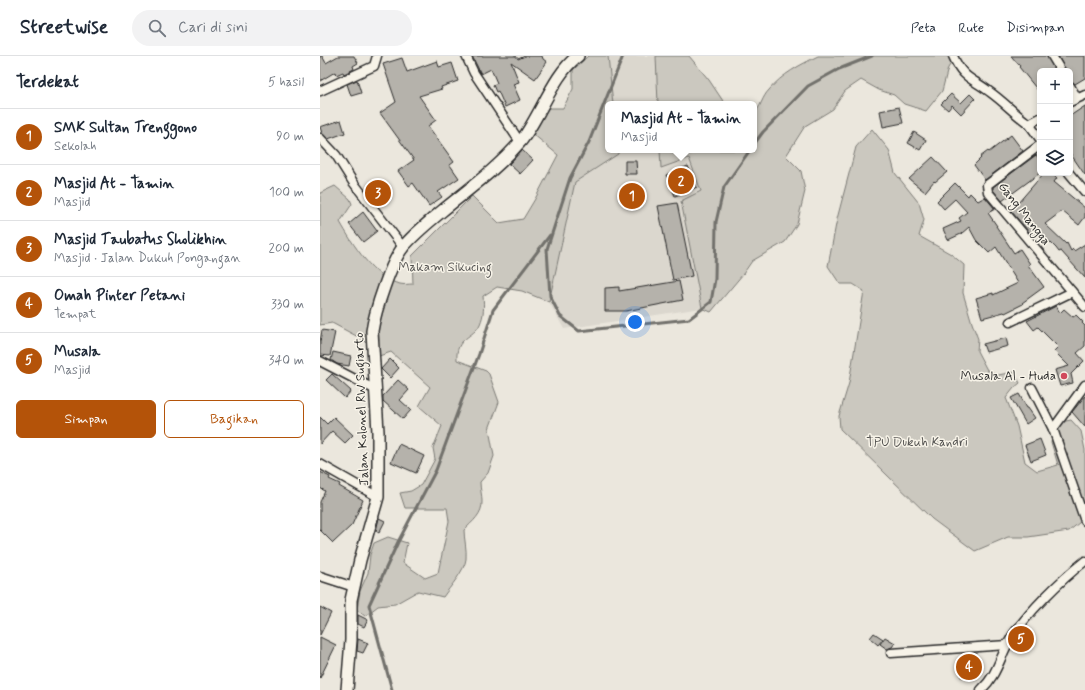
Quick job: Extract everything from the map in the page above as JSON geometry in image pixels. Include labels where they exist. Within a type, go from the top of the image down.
[{"type":"main road","name":"Jalan Kolonel RW Sugiarto","points":[[346,690],[351,640],[351,600],[360,560],[378,497],[378,432],[372,331],[390,273],[403,247],[425,225],[498,166],[520,142],[567,61],[578,56]]},
{"type":"street","points":[[320,91],[374,66],[377,56]]},
{"type":"street","points":[[466,56],[474,74],[520,142]]},
{"type":"street","points":[[953,56],[958,68],[964,74],[990,92],[1029,124],[1037,134]]},
{"type":"street","points":[[1052,56],[1059,68]]},
{"type":"street","points":[[1029,124],[1037,120]]},
{"type":"street","points":[[320,138],[336,155],[353,182],[403,247]]},
{"type":"street","name":"Gang Mangga","points":[[1037,147],[987,185],[988,192],[1085,307]]},
{"type":"street","points":[[1072,176],[1085,192]]},
{"type":"street","points":[[1010,322],[1072,292]]},
{"type":"street","points":[[320,361],[376,390]]},
{"type":"street","points":[[1054,427],[1085,385]]},
{"type":"street","points":[[1032,388],[1054,427],[1085,522]]},
{"type":"street","points":[[320,464],[378,497]]},
{"type":"street","points":[[981,690],[996,671],[1011,637],[1036,607],[1062,580],[1085,561]]},
{"type":"street","points":[[320,576],[354,587]]},
{"type":"street","points":[[891,652],[1007,645]]},
{"type":"shaded area","points":[[608,56],[656,56],[658,101],[613,101]]},
{"type":"shaded area","points":[[660,153],[661,168],[688,157],[701,191],[681,202],[702,308],[564,329],[549,302],[575,182],[618,154]]},
{"type":"green space","name":"Makam Sikucing","points":[[588,56],[608,56],[613,101],[605,101],[605,153],[618,154],[575,182],[549,302],[522,291],[497,287],[483,296],[484,303],[480,324],[474,332],[462,342],[457,352],[457,360],[486,371],[489,374],[499,402],[489,429],[494,456],[488,473],[480,482],[482,501],[481,510],[464,530],[466,552],[465,563],[460,573],[443,597],[418,591],[395,604],[378,606],[365,616],[357,610],[360,591],[368,573],[370,555],[374,543],[388,537],[407,543],[403,563],[425,578],[438,573],[449,521],[447,508],[405,508],[400,493],[411,491],[421,485],[435,459],[433,448],[442,426],[419,406],[430,387],[391,352],[379,356],[362,339],[332,323],[320,325],[320,193],[335,186],[350,199],[352,204],[340,222],[357,250],[373,268],[390,281],[400,284],[413,284],[412,256],[472,196],[499,223],[523,219],[558,155],[533,134],[548,108],[563,108],[573,89],[573,70]]},
{"type":"green space","points":[[656,56],[689,56],[709,80],[723,101],[658,101]]},
{"type":"green space","points":[[818,56],[956,56],[948,68],[942,91],[926,111],[904,104],[894,95],[879,90],[861,80],[845,91],[833,109],[805,126],[786,156],[801,171],[805,191],[797,224],[785,242],[752,261],[711,312],[702,308],[681,201],[701,191],[689,158],[661,168],[660,153],[757,153],[757,110],[774,84],[798,66]]},
{"type":"green space","name":"TPU Dukuh Kandri","points":[[872,129],[889,150],[895,173],[919,203],[924,220],[919,236],[951,254],[964,265],[963,293],[978,339],[977,351],[987,370],[998,375],[1014,372],[1020,383],[1006,398],[1017,426],[1025,462],[1037,471],[1058,465],[1051,442],[1061,422],[1071,420],[1081,431],[1085,450],[1085,518],[1069,531],[1028,537],[1008,537],[975,551],[932,519],[840,429],[839,416],[849,383],[864,291],[853,284],[840,284],[828,266],[837,219],[856,147]]},
{"type":"building","points":[[320,56],[322,56],[326,63],[338,56],[354,56],[358,63],[353,66],[354,69],[344,74],[343,72],[336,75],[335,72],[320,81]]},
{"type":"building","points":[[472,56],[516,56],[518,59],[525,56],[542,56],[547,62],[535,79],[511,62],[519,82],[513,84],[520,100],[505,107],[498,91],[496,92],[493,85],[497,83],[491,69],[481,74]]},
{"type":"building","points":[[1011,56],[1047,56],[1053,68],[1037,68],[1037,89],[1019,67],[1020,66]]},
{"type":"building","points":[[1058,56],[1085,56],[1085,78],[1075,84],[1073,83],[1073,68],[1064,68]]},
{"type":"building","points":[[402,58],[407,72],[437,61],[439,67],[452,63],[458,81],[441,87],[442,89],[419,96],[436,120],[428,126],[454,162],[450,165],[459,178],[438,192],[442,197],[429,206],[413,183],[409,186],[398,171],[414,160],[380,113],[396,102],[383,64]]},
{"type":"building","points":[[357,80],[361,93],[351,96],[347,84]]},
{"type":"building","points":[[951,94],[961,103],[970,94],[975,99],[961,114],[952,105],[948,110],[941,104]]},
{"type":"building","points":[[1085,106],[1085,175],[1073,157],[1073,114]]},
{"type":"building","points":[[899,107],[903,123],[883,127],[880,111]]},
{"type":"building","points":[[341,120],[345,133],[328,139],[322,133],[320,127]]},
{"type":"building","points":[[914,132],[926,140],[920,150],[908,143]]},
{"type":"building","points":[[1011,135],[1023,151],[985,180],[974,165],[981,158],[980,157]]},
{"type":"building","points":[[522,150],[533,160],[520,174],[509,164]]},
{"type":"building","points":[[1036,155],[1037,156],[1037,175],[1002,201],[993,190],[993,187]]},
{"type":"building","points":[[933,157],[947,172],[935,182],[934,181],[925,192],[909,179]]},
{"type":"building","points":[[625,161],[636,161],[637,174],[625,174]]},
{"type":"building","points":[[688,166],[697,187],[675,196],[666,175]]},
{"type":"building","points":[[1041,176],[1055,176],[1057,178],[1054,182],[1085,208],[1085,217],[1079,225],[1062,211],[1045,224],[1066,244],[1067,243],[1071,251],[1073,249],[1074,251],[1085,244],[1085,278],[1061,251],[1059,252],[1041,233],[1035,239],[1011,211]]},
{"type":"building","points":[[382,181],[391,195],[376,203],[366,190]]},
{"type":"building","points":[[955,183],[968,196],[970,193],[978,201],[985,197],[995,209],[988,213],[996,226],[1014,253],[1020,249],[1030,264],[1028,265],[1044,287],[1022,303],[1023,304],[1005,313],[982,318],[976,298],[993,293],[993,295],[1018,283],[996,247],[989,253],[976,240],[969,227],[961,234],[948,240],[943,229],[961,221],[959,218],[967,212],[955,199],[944,209],[937,201]]},
{"type":"building","points":[[677,203],[692,276],[673,280],[658,206]]},
{"type":"building","points":[[363,212],[377,231],[363,242],[349,224]]},
{"type":"building","points":[[679,281],[683,300],[626,311],[605,311],[605,288],[619,287],[619,291]]},
{"type":"building","points":[[1056,306],[1060,313],[1064,309],[1073,317],[1076,315],[1085,326],[1085,346],[1077,353],[1084,361],[1071,374],[1073,383],[1060,386],[1055,370],[1069,366],[1054,351],[1058,347],[1038,327],[1034,330],[1027,321]]},
{"type":"building","points":[[322,330],[335,332],[330,356],[320,355]]},
{"type":"building","points":[[1006,338],[1008,346],[986,352],[983,344]]},
{"type":"building","points":[[333,352],[351,356],[349,366],[337,364],[331,360]]},
{"type":"building","points":[[390,359],[399,368],[390,378],[381,369]]},
{"type":"building","points":[[332,374],[351,391],[345,398],[326,380]]},
{"type":"building","points":[[398,380],[409,390],[400,400],[411,410],[403,419],[383,401],[383,396]]},
{"type":"building","points":[[1019,394],[1035,418],[1026,424],[1011,398]]},
{"type":"building","points":[[1085,396],[1085,427],[1072,412]]},
{"type":"building","points":[[320,417],[327,424],[334,417],[353,435],[345,443],[332,431],[320,444]]},
{"type":"building","points":[[1040,439],[1046,455],[1031,461],[1025,445]]},
{"type":"building","points":[[399,444],[424,456],[416,473],[391,462]]},
{"type":"building","points":[[320,472],[330,477],[329,479],[340,484],[339,486],[363,500],[352,525],[333,543],[320,530],[320,502],[325,491],[320,488]]},
{"type":"building","points":[[379,518],[385,521],[379,533],[376,531]]},
{"type":"building","points":[[320,607],[331,613],[320,635]]},
{"type":"building","points":[[358,615],[368,620],[364,627],[358,624]]},
{"type":"building","points":[[874,633],[883,639],[878,645],[870,638]]},
{"type":"building","points":[[1021,633],[1026,633],[1027,644],[1017,645],[1016,641]]},
{"type":"building","points":[[320,637],[336,645],[320,678]]},
{"type":"building","points":[[885,637],[895,643],[892,647],[887,649],[880,644]]},
{"type":"building","points":[[358,639],[368,643],[363,653],[357,651]]},
{"type":"building","points":[[961,657],[976,657],[977,676],[961,677]]},
{"type":"waterway","points":[[605,101],[623,56]]},
{"type":"waterway","points":[[757,140],[808,86],[839,69],[872,56]]},
{"type":"waterway","points":[[605,102],[589,142],[570,178],[547,249],[550,296],[560,316],[579,331],[689,319],[711,302],[715,279],[716,222],[724,187],[748,153]]},
{"type":"waterway","points":[[392,690],[369,605],[398,542],[436,470],[479,354],[493,310],[550,235]]},
{"type":"place","name":"Masjid At - Tamin","points":[[681,181]]},
{"type":"place","name":"Masjid Taubatus Sholikhin","points":[[378,193]]},
{"type":"place","name":"SMK Sultan Trenggono","points":[[632,196]]},
{"type":"place","name":"Musala Al - Huda","points":[[1064,376]]},
{"type":"place","name":"Musala","points":[[1021,639]]},
{"type":"place","name":"Omah Pinter Petani","points":[[969,667]]}]
